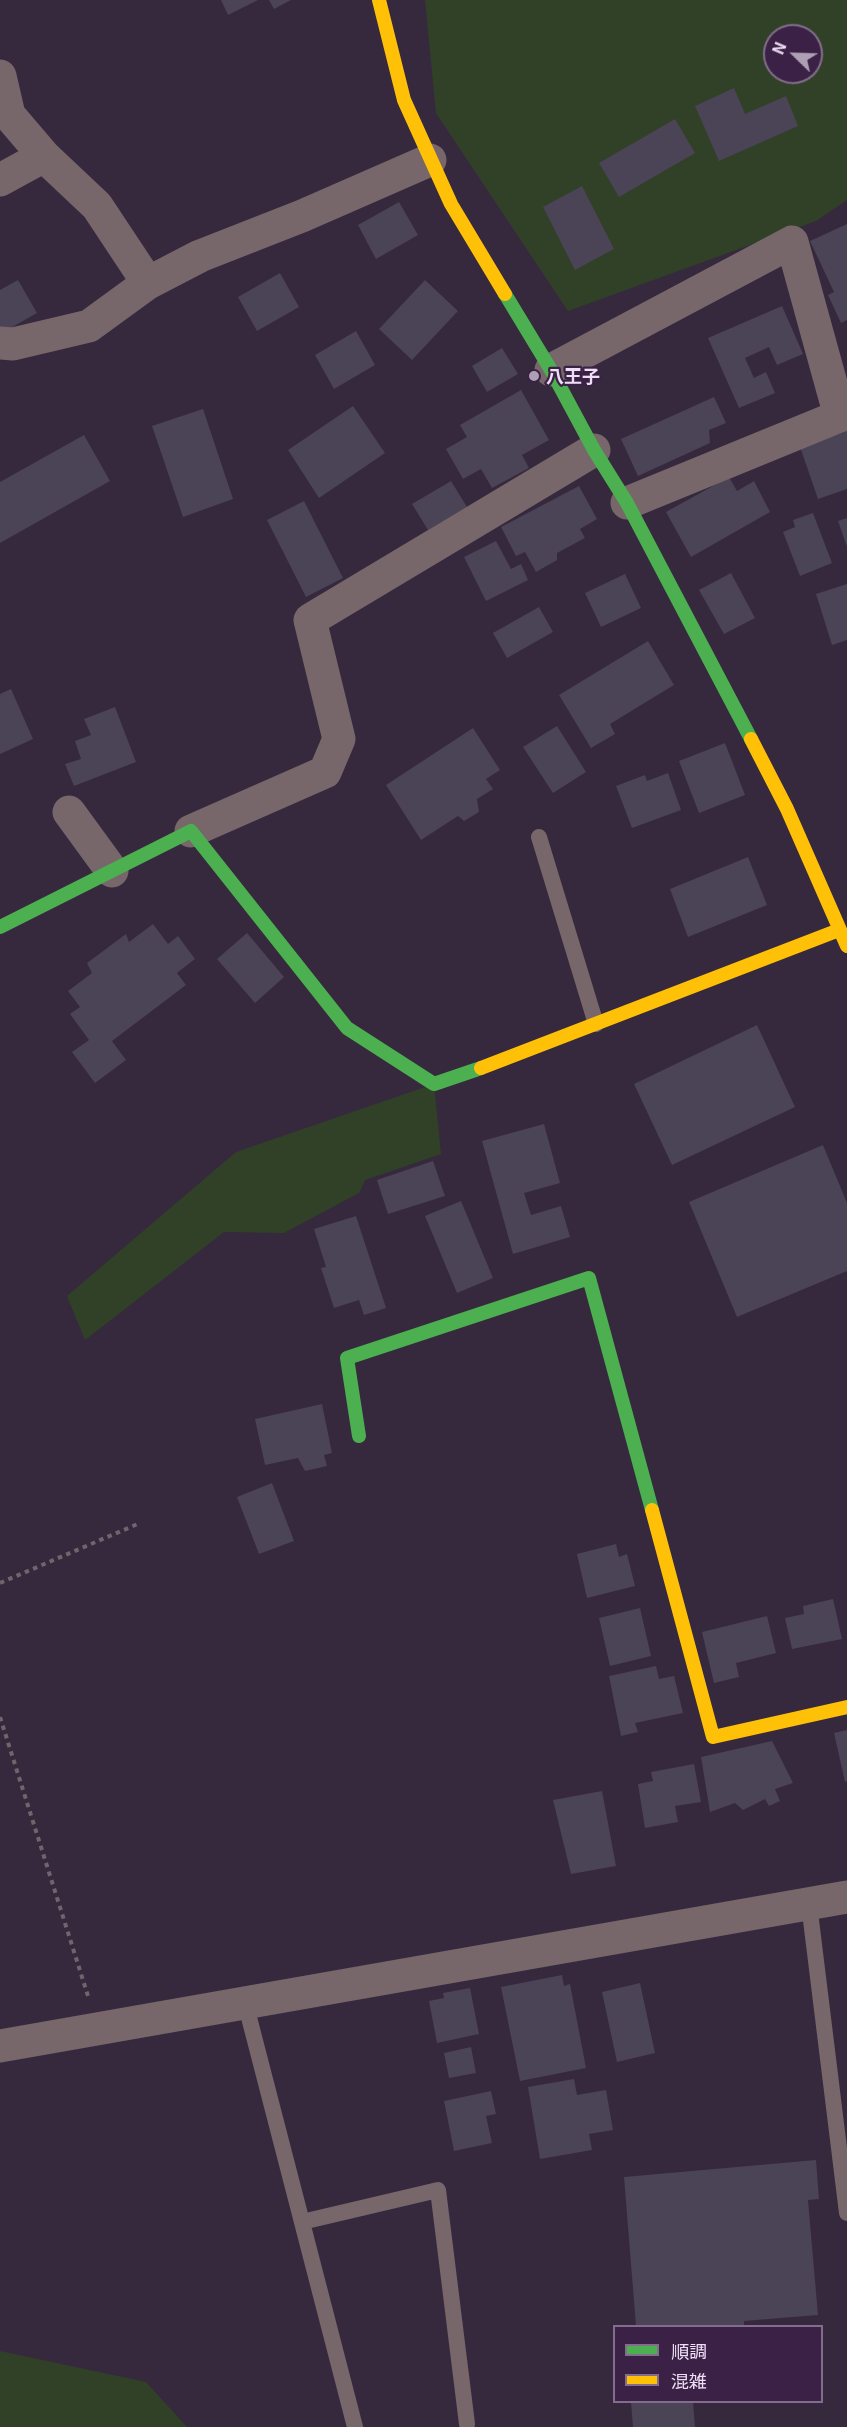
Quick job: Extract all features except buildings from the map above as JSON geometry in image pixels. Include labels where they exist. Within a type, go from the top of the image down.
[{"type":"street","points":[[379,0],[404,100],[451,204],[551,370],[594,450],[627,503],[787,808],[847,946]]},
{"type":"street","points":[[0,76],[9,115],[44,156],[97,206],[148,284]]},
{"type":"street","points":[[0,180],[44,156]]},
{"type":"street","points":[[0,343],[13,344],[89,326],[148,284],[200,256],[302,216],[430,160]]},
{"type":"street","points":[[551,370],[792,242],[843,415],[627,503]]},
{"type":"street","points":[[0,927],[191,831],[326,772],[339,739],[310,620],[594,450]]},
{"type":"street","points":[[69,812],[112,870]]},
{"type":"street","points":[[191,831],[346,1028],[434,1084],[839,930]]},
{"type":"street","points":[[359,1436],[346,1358],[589,1278],[713,1737],[847,1707]]},
{"type":"street","points":[[0,2046],[847,1897]]},
{"type":"lane","points":[[539,837],[596,1024]]},
{"type":"lane","points":[[809,1904],[847,2213]]},
{"type":"lane","points":[[245,2002],[355,2427]]},
{"type":"lane","points":[[302,2222],[438,2190],[467,2424]]},
{"type":"path","points":[[0,1583],[140,1523]]},
{"type":"path","points":[[0,1717],[98,2028]]},
{"type":"green space","points":[[425,0],[847,0],[847,200],[816,221],[568,311],[436,113]]},
{"type":"green space","points":[[434,1084],[441,1154],[365,1180],[359,1193],[284,1233],[224,1232],[85,1340],[67,1296],[236,1152]]},
{"type":"green space","points":[[0,2351],[146,2382],[187,2427],[0,2427]]},
{"type":"traffic: fast","points":[[505,294],[627,503],[751,739]]},
{"type":"traffic: fast","points":[[0,927],[191,831],[347,1028],[434,1084],[481,1068]]},
{"type":"traffic: fast","points":[[359,1436],[347,1358],[589,1278],[652,1510]]},
{"type":"traffic: slow","points":[[379,0],[404,100],[451,204],[505,294]]},
{"type":"traffic: slow","points":[[751,739],[787,809],[847,946]]},
{"type":"traffic: slow","points":[[481,1068],[839,930]]},
{"type":"traffic: slow","points":[[652,1510],[713,1737],[847,1707]]},
{"type":"place","name":"八王子","points":[[534,376]]}]
